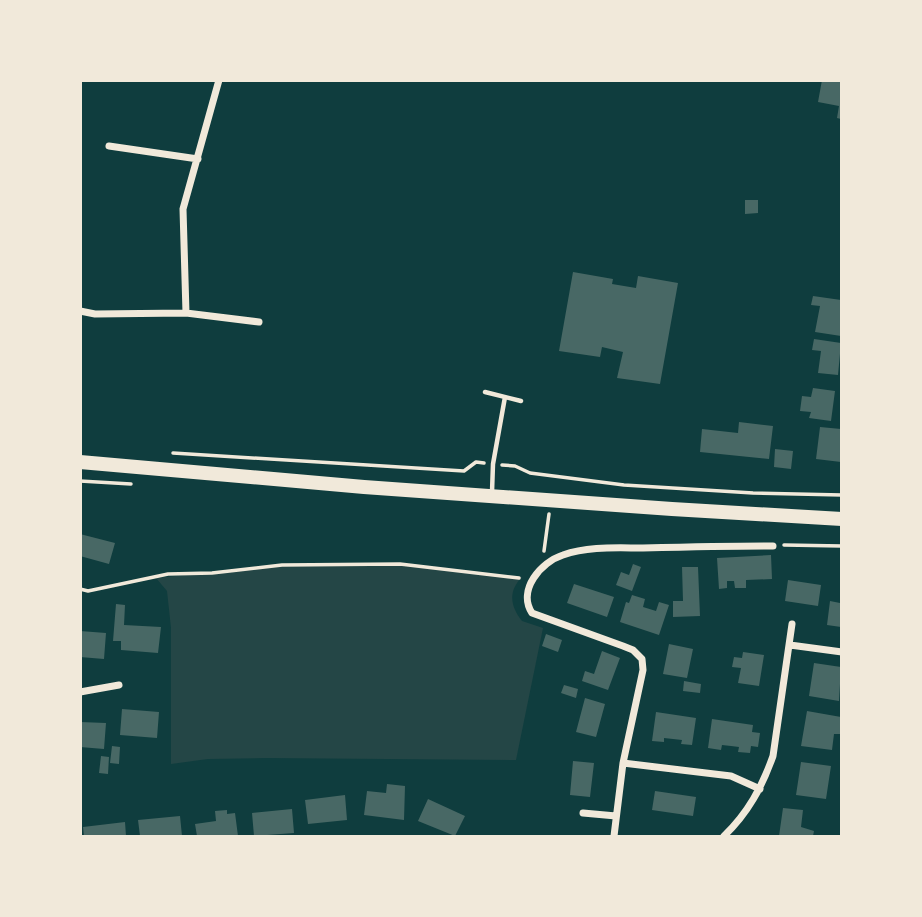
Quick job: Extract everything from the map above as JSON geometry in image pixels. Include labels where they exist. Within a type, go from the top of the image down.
[{"type":"main road","points":[[80,461],[243,478],[842,519]]},
{"type":"street","points":[[186,313],[183,209],[219,80]]},
{"type":"street","points":[[109,146],[198,159]]},
{"type":"street","points":[[80,311],[95,314],[186,313],[259,323]]},
{"type":"street","points":[[614,836],[623,763],[643,670],[642,659],[633,650],[532,612],[526,600],[532,580],[543,567],[565,554],[597,549],[773,545]]},
{"type":"street","points":[[724,836],[739,822],[760,789],[774,756],[792,624]]},
{"type":"street","points":[[790,645],[842,652]]},
{"type":"street","points":[[80,692],[119,685]]},
{"type":"street","points":[[623,763],[731,776],[760,789]]},
{"type":"street","points":[[583,813],[616,816]]},
{"type":"lane","points":[[485,393],[522,401]]},
{"type":"lane","points":[[492,496],[493,464],[505,397]]},
{"type":"path","points":[[163,452],[464,471],[476,462],[515,466],[530,473],[624,485],[842,495]]},
{"type":"path","points":[[543,567],[549,514]]},
{"type":"path","points":[[773,545],[842,546]]},
{"type":"path","points":[[80,589],[88,591],[169,574],[212,573],[282,565],[400,564],[532,580]]},
{"type":"shaded area","points":[[400,564],[522,577],[514,588],[512,599],[515,610],[522,621],[543,628],[516,760],[266,758],[208,759],[171,764],[171,628],[167,591],[156,578],[282,565]]},
{"type":"building","points":[[822,80],[841,80],[841,119],[837,118],[839,106],[818,102]]},
{"type":"building","points":[[745,200],[758,200],[758,213],[745,214]]},
{"type":"building","points":[[573,272],[613,279],[612,284],[636,288],[638,276],[678,283],[660,384],[617,378],[623,352],[602,347],[600,357],[559,351]]},
{"type":"building","points":[[813,296],[841,300],[841,336],[815,332],[820,306],[811,305]]},
{"type":"building","points":[[814,339],[841,343],[838,375],[818,373],[821,351],[812,350]]},
{"type":"building","points":[[813,388],[835,391],[831,421],[809,418],[811,412],[800,411],[802,396],[811,397]]},
{"type":"building","points":[[739,422],[773,426],[769,459],[700,452],[702,429],[738,433]]},
{"type":"building","points":[[820,427],[841,429],[841,462],[816,459]]},
{"type":"building","points":[[775,449],[793,451],[791,469],[774,467]]},
{"type":"building","points":[[80,534],[115,543],[109,564],[80,556]]},
{"type":"building","points":[[771,555],[772,579],[746,580],[746,588],[735,588],[734,581],[727,581],[727,588],[719,589],[717,558]]},
{"type":"building","points":[[633,564],[641,567],[632,591],[616,585],[621,572],[629,575]]},
{"type":"building","points":[[682,567],[698,567],[700,616],[673,617],[673,601],[683,601]]},
{"type":"building","points":[[788,580],[821,585],[818,606],[785,601]]},
{"type":"building","points":[[574,584],[614,597],[607,617],[567,603]]},
{"type":"building","points":[[632,595],[645,599],[643,607],[656,611],[659,602],[669,605],[659,635],[620,622],[626,602],[629,603]]},
{"type":"building","points":[[830,601],[840,603],[841,627],[827,625]]},
{"type":"building","points":[[116,604],[125,605],[124,625],[161,627],[158,653],[121,650],[121,641],[113,641]]},
{"type":"building","points":[[80,631],[106,633],[104,659],[80,657]]},
{"type":"building","points":[[546,634],[562,640],[558,652],[542,646]]},
{"type":"building","points":[[669,644],[693,649],[687,678],[663,674]]},
{"type":"building","points":[[602,651],[620,658],[608,690],[582,681],[585,671],[594,674]]},
{"type":"building","points":[[743,652],[764,655],[759,686],[738,683],[741,668],[732,667],[734,657],[742,658]]},
{"type":"building","points":[[814,663],[841,667],[839,701],[809,696]]},
{"type":"building","points":[[684,681],[701,684],[700,693],[683,691]]},
{"type":"building","points":[[564,685],[578,689],[576,698],[561,693]]},
{"type":"building","points":[[585,698],[605,704],[596,737],[576,732]]},
{"type":"building","points":[[122,709],[159,712],[157,738],[120,735]]},
{"type":"building","points":[[807,711],[841,717],[840,734],[834,734],[832,750],[801,746]]},
{"type":"building","points":[[656,712],[696,718],[692,745],[681,744],[682,740],[664,738],[664,742],[652,741]]},
{"type":"building","points":[[712,719],[753,725],[752,732],[760,733],[758,747],[751,746],[750,753],[738,752],[739,747],[731,746],[722,745],[721,750],[708,748]]},
{"type":"building","points":[[80,722],[106,723],[104,749],[80,747]]},
{"type":"building","points":[[112,746],[120,747],[119,764],[110,763]]},
{"type":"building","points":[[101,756],[109,757],[108,774],[99,773]]},
{"type":"building","points":[[573,761],[594,763],[590,797],[570,795]]},
{"type":"building","points":[[801,762],[831,766],[826,799],[796,795]]},
{"type":"building","points":[[387,784],[405,786],[404,820],[364,815],[367,791],[386,793]]},
{"type":"building","points":[[655,791],[696,797],[693,816],[652,810]]},
{"type":"building","points":[[345,795],[347,820],[308,824],[305,800]]},
{"type":"building","points":[[428,799],[465,816],[455,836],[418,821]]},
{"type":"building","points":[[783,808],[803,810],[801,827],[814,831],[813,836],[779,836]]},
{"type":"building","points":[[292,809],[294,833],[254,836],[252,813]]},
{"type":"building","points":[[227,810],[227,814],[235,813],[238,836],[197,836],[195,824],[216,821],[215,811]]},
{"type":"building","points":[[180,816],[182,836],[140,836],[138,820]]},
{"type":"building","points":[[125,822],[126,836],[84,836],[83,827]]}]
